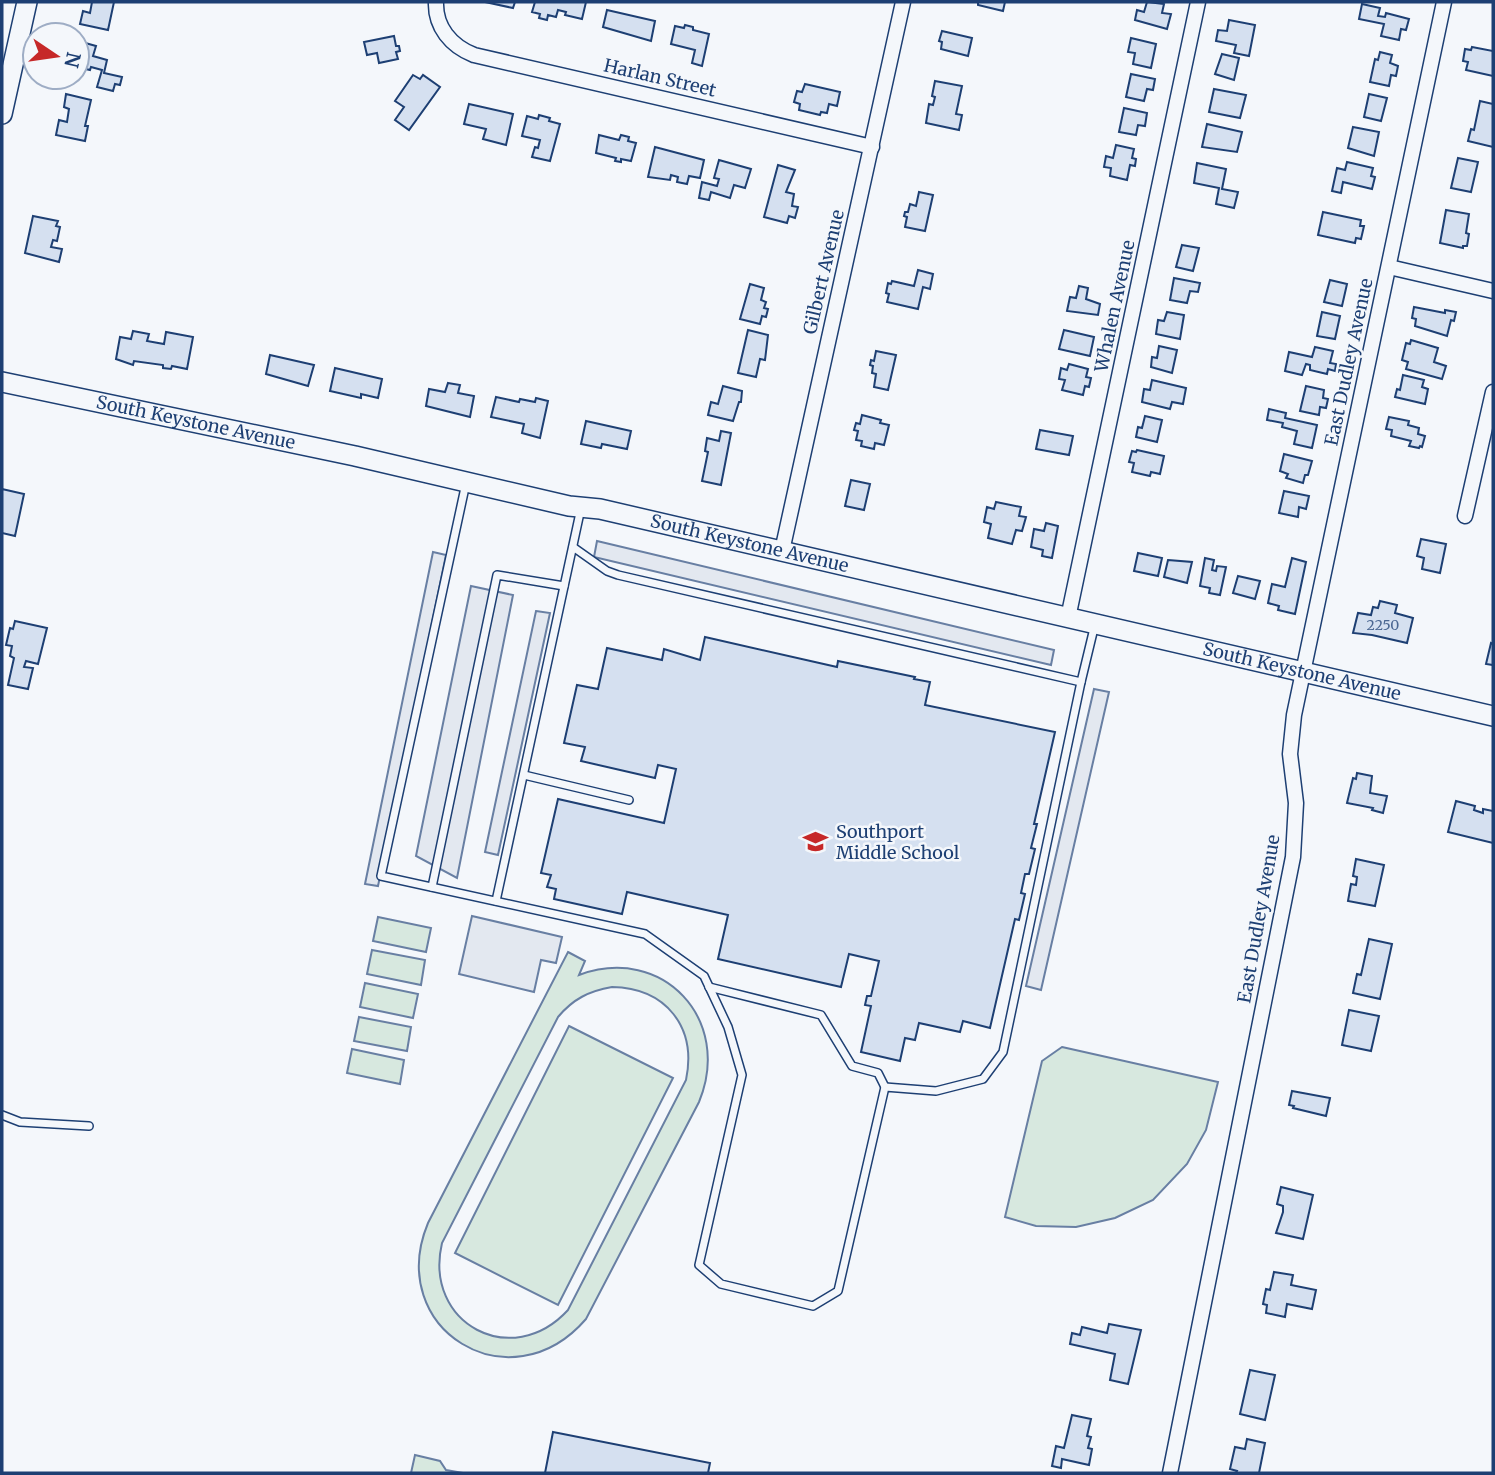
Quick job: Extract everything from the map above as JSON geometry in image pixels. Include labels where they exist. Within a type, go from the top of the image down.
[{"type":"main road","points":[[2,114],[27,2]]},
{"type":"main road","name":"South Keystone Avenue","points":[[2,382],[600,509],[1493,716]]},
{"type":"street","name":"Harlan Street","points":[[436,2],[438,21],[446,35],[459,48],[474,55],[872,147]]},
{"type":"street","name":"Gilbert Avenue","points":[[782,551],[903,2]]},
{"type":"street","name":"Whalen Avenue","points":[[1068,618],[1198,2]]},
{"type":"street","name":"East Dudley Avenue","points":[[1170,1473],[1293,857],[1296,803],[1290,754],[1291,735],[1444,2]]},
{"type":"street","points":[[1389,267],[1493,291]]},
{"type":"street","points":[[1465,516],[1493,392]]},
{"type":"lane","points":[[466,482],[381,876],[645,934],[704,976],[709,987],[728,1027],[742,1075],[699,1265],[721,1284],[813,1306],[838,1291],[885,1087],[878,1073],[852,1066],[821,1015],[709,987]]},
{"type":"lane","points":[[496,901],[581,507]]},
{"type":"lane","points":[[573,547],[618,575],[1081,682]]},
{"type":"lane","points":[[432,887],[497,575],[564,586]]},
{"type":"lane","points":[[885,1087],[936,1091],[984,1079],[1003,1052],[1095,624]]},
{"type":"lane","points":[[524,775],[629,800]]},
{"type":"lane","points":[[2,1115],[20,1122],[89,1126]]},
{"type":"shaded area","points":[[597,541],[1054,650],[1051,665],[594,557]]},
{"type":"shaded area","points":[[433,552],[446,555],[378,886],[365,884]]},
{"type":"shaded area","points":[[471,586],[513,595],[457,878],[416,856]]},
{"type":"shaded area","points":[[536,611],[550,613],[498,855],[485,852]]},
{"type":"shaded area","points":[[1094,689],[1109,692],[1041,990],[1026,986]]},
{"type":"shaded area","points":[[472,916],[562,937],[556,963],[541,960],[534,992],[459,974]]},
{"type":"shaded area","points":[[378,917],[431,928],[426,952],[373,941]]},
{"type":"shaded area","points":[[372,950],[425,960],[421,985],[367,974]]},
{"type":"shaded area","points":[[568,952],[585,961],[579,975],[610,968],[638,970],[663,980],[683,996],[698,1018],[706,1043],[707,1072],[699,1102],[586,1319],[556,1344],[523,1356],[491,1355],[462,1344],[439,1323],[423,1295],[419,1261],[428,1223]],"holes":[[[612,987],[648,994],[662,1003],[682,1028],[687,1043],[686,1080],[568,1310],[546,1328],[522,1337],[499,1337],[477,1330],[459,1316],[446,1296],[440,1272],[442,1243],[558,1017],[570,1005],[596,991]]]},
{"type":"shaded area","points":[[365,983],[418,994],[413,1018],[360,1007]]},
{"type":"shaded area","points":[[359,1017],[411,1027],[407,1051],[354,1041]]},
{"type":"shaded area","points":[[569,1026],[673,1078],[558,1305],[455,1253]]},
{"type":"shaded area","points":[[1062,1047],[1218,1082],[1206,1130],[1187,1164],[1153,1200],[1115,1218],[1076,1227],[1036,1226],[1005,1217],[1042,1061]]},
{"type":"shaded area","points":[[352,1049],[404,1060],[400,1084],[347,1073]]},
{"type":"shaded area","points":[[415,1455],[440,1461],[446,1470],[463,1473],[411,1473]]},
{"type":"building","points":[[92,2],[114,2],[108,30],[91,26],[91,21],[81,21],[83,11],[90,13]]},
{"type":"building","points":[[485,2],[515,2],[513,8]]},
{"type":"building","points":[[535,2],[586,2],[582,19],[565,15],[566,12],[558,10],[556,17],[548,15],[547,20],[532,12]]},
{"type":"building","points":[[978,2],[1005,2],[1003,11],[978,5]]},
{"type":"building","points":[[1147,2],[1164,4],[1162,13],[1171,14],[1167,29],[1135,20],[1137,10],[1144,12]]},
{"type":"building","points":[[1362,4],[1380,8],[1378,16],[1385,17],[1386,13],[1409,19],[1406,30],[1401,29],[1399,40],[1381,36],[1384,24],[1359,19]]},
{"type":"building","points":[[607,10],[655,21],[651,41],[603,27]]},
{"type":"building","points":[[1229,20],[1255,25],[1249,56],[1234,53],[1236,45],[1216,41],[1218,30],[1227,31]]},
{"type":"building","points":[[685,25],[709,34],[702,66],[692,63],[695,50],[671,44],[675,26],[684,28]]},
{"type":"building","points":[[942,31],[972,38],[968,56],[941,49],[942,42],[939,41]]},
{"type":"building","points":[[394,36],[400,51],[396,52],[398,59],[379,63],[377,53],[367,55],[364,42]]},
{"type":"building","points":[[1131,38],[1156,44],[1151,68],[1133,64],[1135,53],[1128,52]]},
{"type":"building","points":[[91,45],[96,46],[93,56],[107,60],[104,73],[122,77],[120,85],[115,84],[113,91],[97,87],[102,70],[91,67]]},
{"type":"building","points":[[1472,47],[1493,51],[1493,76],[1466,70],[1468,62],[1463,61],[1465,49],[1471,50]]},
{"type":"building","points":[[1380,52],[1392,55],[1390,63],[1398,66],[1396,76],[1391,75],[1389,86],[1370,82],[1375,59],[1378,60]]},
{"type":"building","points":[[1222,54],[1239,58],[1234,80],[1215,74]]},
{"type":"building","points":[[1131,74],[1155,79],[1153,90],[1147,89],[1144,101],[1126,97]]},
{"type":"building","points":[[413,75],[420,79],[423,75],[440,87],[409,130],[395,120],[404,107],[395,101]]},
{"type":"building","points":[[935,81],[962,86],[956,114],[962,115],[959,130],[926,123],[929,104],[933,105],[935,97],[932,96]]},
{"type":"building","points":[[805,84],[840,92],[837,106],[829,104],[827,113],[821,112],[820,115],[799,110],[800,104],[794,102],[797,91],[802,92]]},
{"type":"building","points":[[1214,89],[1246,95],[1240,118],[1209,112]]},
{"type":"building","points":[[66,94],[91,100],[85,126],[88,126],[85,141],[56,135],[59,120],[67,122],[69,109],[64,107]]},
{"type":"building","points":[[1369,94],[1387,98],[1381,121],[1364,117]]},
{"type":"building","points":[[1480,101],[1493,104],[1493,147],[1468,141],[1471,129],[1474,130]]},
{"type":"building","points":[[469,104],[513,114],[506,145],[483,139],[486,129],[464,124]]},
{"type":"building","points":[[1124,108],[1147,113],[1145,126],[1138,125],[1136,135],[1119,132]]},
{"type":"building","points":[[539,115],[560,124],[550,161],[532,157],[540,140],[522,136],[527,116],[538,119]]},
{"type":"building","points":[[1207,124],[1242,132],[1237,152],[1202,147]]},
{"type":"building","points":[[1353,127],[1379,132],[1374,156],[1348,148]]},
{"type":"building","points":[[599,135],[619,140],[621,135],[629,137],[628,141],[636,143],[631,161],[615,161],[616,158],[596,153]]},
{"type":"building","points":[[1116,145],[1134,149],[1132,158],[1136,159],[1135,166],[1130,165],[1127,180],[1110,176],[1111,168],[1104,167],[1106,156],[1113,158]]},
{"type":"building","points":[[655,147],[704,160],[700,178],[689,176],[687,184],[677,182],[678,177],[671,175],[670,180],[648,177]]},
{"type":"building","points":[[1458,158],[1478,162],[1471,192],[1451,188]]},
{"type":"building","points":[[719,160],[751,169],[745,188],[734,185],[730,198],[711,192],[709,200],[699,198],[702,182],[717,186],[719,179],[714,178]]},
{"type":"building","points":[[1347,162],[1373,168],[1371,176],[1375,177],[1372,189],[1343,182],[1341,193],[1332,191],[1337,168],[1345,170]]},
{"type":"building","points":[[1197,163],[1226,169],[1222,189],[1238,192],[1234,208],[1216,204],[1219,188],[1194,183]]},
{"type":"building","points":[[778,165],[795,170],[786,192],[794,194],[792,206],[798,207],[795,218],[789,216],[787,223],[764,217]]},
{"type":"building","points":[[919,192],[933,195],[925,231],[905,227],[905,212],[908,212],[910,204],[916,206]]},
{"type":"building","points":[[1446,210],[1469,214],[1467,246],[1463,248],[1440,243]]},
{"type":"building","points":[[1323,212],[1361,220],[1360,226],[1364,226],[1361,239],[1356,238],[1355,243],[1318,235]]},
{"type":"building","points":[[33,216],[58,221],[56,226],[60,227],[57,241],[53,240],[51,247],[62,249],[59,262],[25,253]]},
{"type":"building","points":[[1182,245],[1199,248],[1193,271],[1176,267]]},
{"type":"building","points":[[918,270],[933,274],[930,289],[923,287],[918,309],[887,302],[888,283],[891,284],[892,281],[914,286]]},
{"type":"building","points":[[1174,278],[1200,283],[1198,292],[1190,291],[1187,303],[1170,300]]},
{"type":"building","points":[[1330,280],[1347,284],[1342,306],[1324,302]]},
{"type":"building","points":[[750,284],[764,288],[761,300],[766,302],[764,308],[768,309],[760,324],[740,319]]},
{"type":"building","points":[[1079,286],[1088,288],[1086,299],[1100,304],[1098,315],[1067,311],[1070,297],[1076,298]]},
{"type":"building","points":[[1414,307],[1445,313],[1445,310],[1456,312],[1447,336],[1415,326],[1416,319],[1412,318]]},
{"type":"building","points":[[1167,312],[1184,315],[1180,339],[1156,334],[1158,320],[1164,321]]},
{"type":"building","points":[[1322,312],[1340,316],[1335,339],[1317,336]]},
{"type":"building","points":[[748,330],[768,335],[765,360],[760,359],[756,377],[738,373]]},
{"type":"building","points":[[1064,330],[1094,337],[1090,356],[1059,349]]},
{"type":"building","points":[[133,331],[149,334],[147,341],[164,344],[166,332],[193,337],[187,369],[172,366],[171,369],[163,368],[163,365],[134,361],[133,365],[116,359],[120,337],[131,339]]},
{"type":"building","points":[[1411,340],[1438,348],[1434,362],[1446,366],[1442,379],[1406,369],[1408,362],[1402,360],[1406,343],[1410,344]]},
{"type":"building","points":[[1159,346],[1177,350],[1172,373],[1151,367],[1152,357],[1157,358]]},
{"type":"building","points":[[1315,347],[1333,351],[1330,363],[1336,364],[1335,371],[1328,369],[1327,374],[1310,370],[1310,365],[1306,364],[1302,375],[1285,371],[1289,352],[1312,357]]},
{"type":"building","points":[[876,351],[896,355],[888,390],[874,387],[876,374],[872,373],[873,366],[870,365],[871,360],[874,361]]},
{"type":"building","points":[[270,355],[314,365],[308,386],[266,374]]},
{"type":"building","points":[[1069,364],[1088,369],[1086,377],[1091,378],[1083,395],[1062,390],[1065,380],[1059,379],[1061,368],[1067,370]]},
{"type":"building","points":[[335,368],[382,379],[378,398],[361,394],[361,398],[330,391]]},
{"type":"building","points":[[1403,375],[1424,380],[1422,387],[1428,389],[1425,404],[1395,397],[1397,389],[1400,390]]},
{"type":"building","points":[[1152,380],[1186,388],[1183,404],[1172,402],[1170,409],[1142,402],[1144,389],[1150,390]]},
{"type":"building","points":[[448,383],[460,385],[458,393],[474,396],[470,417],[426,406],[429,389],[445,392]]},
{"type":"building","points":[[723,386],[742,391],[741,402],[733,421],[708,415],[711,402],[718,404]]},
{"type":"building","points":[[1306,386],[1324,390],[1323,398],[1328,399],[1326,408],[1320,407],[1319,415],[1300,411]]},
{"type":"building","points":[[496,397],[519,402],[520,399],[535,402],[536,398],[548,401],[540,438],[522,433],[524,424],[491,417]]},
{"type":"building","points":[[1269,409],[1286,413],[1285,418],[1317,425],[1312,448],[1294,444],[1297,431],[1282,427],[1283,423],[1267,420]]},
{"type":"building","points":[[862,415],[889,425],[884,445],[875,443],[874,449],[861,446],[862,441],[856,440],[858,431],[854,430],[856,423],[860,424]]},
{"type":"building","points":[[1145,416],[1162,420],[1157,442],[1136,437],[1138,427],[1142,428]]},
{"type":"building","points":[[1389,417],[1409,421],[1408,425],[1419,428],[1418,434],[1425,436],[1422,447],[1409,446],[1411,441],[1391,436],[1392,430],[1386,429]]},
{"type":"building","points":[[586,421],[631,431],[627,449],[602,444],[601,448],[581,444]]},
{"type":"building","points":[[1040,430],[1073,436],[1069,455],[1036,449]]},
{"type":"building","points":[[721,431],[731,433],[721,485],[702,481],[708,452],[705,451],[707,438],[719,441]]},
{"type":"building","points":[[1132,451],[1164,456],[1160,474],[1151,472],[1150,476],[1132,472],[1134,463],[1129,462]]},
{"type":"building","points":[[1284,454],[1312,461],[1303,483],[1286,478],[1288,474],[1280,471]]},
{"type":"building","points":[[851,480],[870,484],[864,510],[845,506]]},
{"type":"building","points":[[2,489],[24,494],[15,536],[2,533]]},
{"type":"building","points":[[1284,491],[1309,496],[1306,509],[1299,507],[1298,517],[1279,513]]},
{"type":"building","points":[[996,502],[1021,507],[1019,516],[1026,517],[1022,531],[1016,530],[1012,544],[988,538],[991,524],[984,522],[987,507],[994,509]]},
{"type":"building","points":[[1046,523],[1058,526],[1052,558],[1042,556],[1043,550],[1031,547],[1034,529],[1044,531]]},
{"type":"building","points":[[1421,539],[1446,544],[1440,573],[1422,569],[1424,558],[1417,556]]},
{"type":"building","points":[[1138,553],[1162,558],[1158,576],[1134,571]]},
{"type":"building","points":[[1205,558],[1214,560],[1212,570],[1216,571],[1217,566],[1226,567],[1220,595],[1209,593],[1210,588],[1200,586]]},
{"type":"building","points":[[1292,558],[1306,562],[1295,614],[1278,610],[1279,606],[1268,603],[1272,584],[1285,587]]},
{"type":"building","points":[[1168,560],[1192,562],[1187,583],[1164,577]]},
{"type":"building","points":[[1238,576],[1260,581],[1255,599],[1233,593]]},
{"type":"building","points":[[1380,601],[1397,605],[1395,613],[1413,618],[1407,643],[1353,633],[1358,613],[1371,615],[1373,607],[1378,608]]},
{"type":"building","points":[[15,621],[47,628],[38,664],[26,661],[24,667],[33,668],[28,689],[8,685],[14,658],[10,656],[12,646],[6,645],[10,628],[13,629]]},
{"type":"building","points":[[705,637],[837,667],[838,661],[915,677],[914,679],[930,682],[925,705],[1055,732],[1034,824],[1037,824],[1031,848],[1035,849],[1029,874],[1025,874],[1021,893],[1025,894],[1019,920],[1015,919],[990,1028],[963,1021],[960,1032],[919,1023],[915,1040],[905,1038],[900,1061],[861,1052],[871,1006],[865,1005],[867,996],[871,996],[879,961],[849,954],[841,987],[718,959],[728,915],[627,892],[622,914],[554,899],[556,889],[547,887],[551,875],[541,873],[558,799],[664,823],[676,769],[658,765],[655,778],[581,761],[585,747],[564,743],[577,685],[598,689],[607,648],[662,660],[664,649],[700,660]]},
{"type":"building","points":[[1491,643],[1493,644],[1493,665],[1486,664]]},
{"type":"building","points":[[1357,773],[1372,776],[1370,793],[1387,796],[1383,813],[1372,810],[1373,808],[1347,803],[1353,778],[1356,779]]},
{"type":"building","points":[[1456,801],[1475,806],[1474,810],[1483,813],[1483,809],[1493,811],[1493,843],[1448,832]]},
{"type":"building","points":[[1356,859],[1384,865],[1375,906],[1348,901],[1351,884],[1356,885],[1357,877],[1353,876]]},
{"type":"building","points":[[1369,939],[1392,944],[1380,999],[1353,993],[1357,974],[1361,975]]},
{"type":"building","points":[[1349,1010],[1379,1016],[1371,1051],[1342,1045]]},
{"type":"building","points":[[1292,1091],[1330,1098],[1326,1116],[1293,1108],[1294,1106],[1289,1105]]},
{"type":"building","points":[[1281,1187],[1313,1195],[1303,1239],[1276,1233],[1283,1212],[1283,1206],[1277,1204]]},
{"type":"building","points":[[1274,1272],[1293,1275],[1291,1285],[1316,1290],[1312,1309],[1287,1304],[1285,1317],[1266,1313],[1267,1305],[1263,1304]]},
{"type":"building","points":[[1109,1324],[1141,1330],[1128,1384],[1110,1380],[1115,1354],[1070,1344],[1072,1333],[1080,1335],[1082,1327],[1107,1333]]},
{"type":"building","points":[[1250,1370],[1275,1375],[1265,1420],[1240,1414]]},
{"type":"building","points":[[1072,1415],[1091,1419],[1087,1436],[1091,1437],[1088,1448],[1092,1449],[1089,1465],[1062,1459],[1061,1468],[1052,1466],[1056,1446],[1064,1448]]},
{"type":"building","points":[[553,1432],[710,1463],[708,1473],[545,1473]]},
{"type":"building","points":[[1247,1439],[1265,1443],[1259,1473],[1236,1473],[1237,1471],[1230,1469],[1235,1447],[1245,1449]]},
{"type":"place","name":"Southport Middle School","points":[[816,842]]}]
